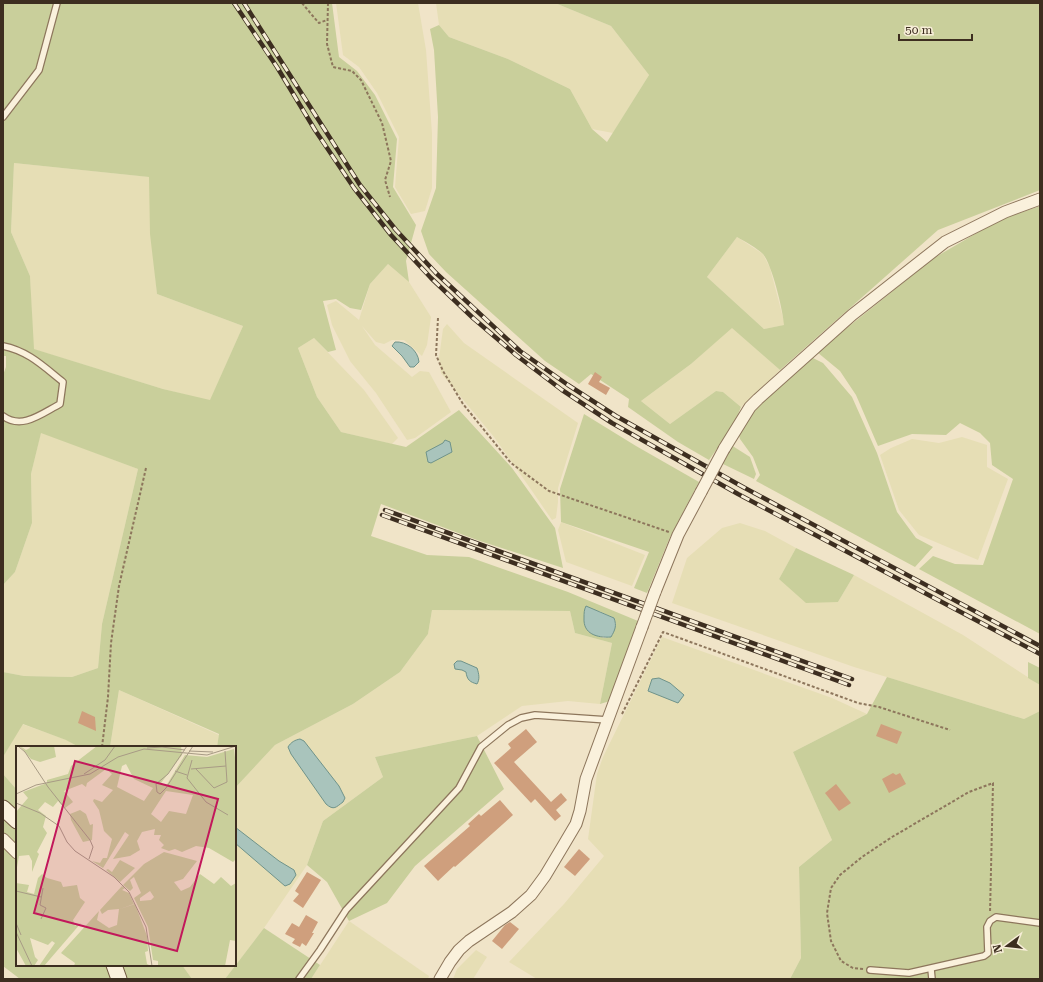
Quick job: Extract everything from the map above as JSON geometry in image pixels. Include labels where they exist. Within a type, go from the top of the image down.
[{"type":"main road","points":[[3,808],[16,820]]},
{"type":"main road","points":[[114,966],[119,979]]},
{"type":"street","points":[[440,979],[459,950],[469,941],[512,912],[531,895],[545,876],[576,824],[586,779],[655,592],[678,535],[724,449],[750,407],[852,315],[945,242],[1005,212],[1040,199]]},
{"type":"street","points":[[3,839],[16,852]]},
{"type":"lane","points":[[3,117],[39,70],[57,3]]},
{"type":"lane","points":[[3,346],[16,348],[34,358],[63,382],[60,404],[26,422],[9,420],[3,416]]},
{"type":"lane","points":[[299,979],[346,910],[459,788],[481,747],[508,725],[521,718],[535,715],[608,720]]},
{"type":"lane","points":[[870,970],[909,973],[984,956],[988,954],[987,927],[990,921],[996,917],[1040,923]]},
{"type":"lane","points":[[931,969],[932,979]]},
{"type":"path","points":[[302,3],[319,23],[327,20]]},
{"type":"path","points":[[328,3],[328,44],[333,67],[352,71],[361,80],[382,123],[391,161],[385,180],[390,197]]},
{"type":"path","points":[[438,318],[436,355],[443,371],[464,404],[512,463],[549,491],[678,535]]},
{"type":"path","points":[[102,746],[108,698],[111,643],[119,586],[146,468]]},
{"type":"path","points":[[621,715],[664,632],[858,703],[879,707],[950,730]]},
{"type":"path","points":[[870,970],[852,968],[841,960],[831,940],[827,913],[831,888],[840,875],[862,857],[892,837],[969,792],[993,783],[990,921]]},
{"type":"shaded area","points":[[336,3],[418,3],[426,50],[432,134],[432,188],[425,211],[411,214],[395,187],[399,137],[377,93],[359,67],[343,55]]},
{"type":"shaded area","points":[[436,3],[555,3],[611,26],[649,75],[613,133],[592,129],[570,89],[508,59],[449,37],[439,25]]},
{"type":"shaded area","points":[[14,163],[150,177],[151,234],[157,294],[243,326],[210,401],[163,389],[33,349],[30,276],[11,232]]},
{"type":"shaded area","points":[[737,237],[763,254],[770,268],[785,325],[764,329],[707,277]]},
{"type":"shaded area","points":[[388,264],[409,282],[431,317],[427,345],[422,356],[404,340],[392,340],[384,344],[376,342],[362,326],[375,345],[412,377],[420,371],[429,372],[451,412],[415,438],[407,440],[376,393],[350,361],[332,325],[327,305],[336,301],[359,320],[370,284]]},
{"type":"shaded area","points":[[447,324],[464,343],[578,423],[558,488],[556,518],[552,520],[494,437],[441,373],[439,358],[443,329]]},
{"type":"shaded area","points":[[732,327],[780,370],[741,407],[723,392],[716,391],[670,424],[641,401],[691,364]]},
{"type":"shaded area","points":[[314,338],[364,390],[398,438],[392,444],[341,432],[317,397],[298,348]]},
{"type":"shaded area","points":[[41,432],[138,469],[102,624],[98,668],[72,677],[24,676],[3,672],[3,585],[15,572],[32,523],[31,474]]},
{"type":"shaded area","points":[[962,437],[987,445],[987,467],[1008,479],[978,560],[919,535],[899,510],[880,455],[891,448],[912,439],[939,443]]},
{"type":"shaded area","points":[[561,522],[645,555],[632,586],[566,562],[558,530]]},
{"type":"shaded area","points":[[740,523],[765,531],[796,548],[779,579],[838,602],[854,575],[963,635],[1040,685],[1040,711],[1024,719],[854,667],[672,603],[687,558],[722,528]]},
{"type":"shaded area","points":[[432,610],[570,611],[575,633],[612,643],[600,704],[568,701],[522,706],[477,736],[375,757],[383,777],[323,821],[307,865],[264,928],[236,965],[236,787],[275,745],[353,704],[400,672],[428,634]]},
{"type":"shaded area","points":[[662,637],[832,698],[867,714],[793,752],[832,840],[799,867],[801,958],[790,979],[537,979],[509,962],[564,904],[604,856],[588,839],[597,774],[603,757]]},
{"type":"shaded area","points":[[119,690],[219,735],[217,746],[110,746]]},
{"type":"shaded area","points":[[22,724],[67,740],[77,746],[16,746],[16,789],[3,774],[3,757]]},
{"type":"shaded area","points":[[349,921],[429,976],[428,979],[311,979]]},
{"type":"shaded area","points":[[476,950],[487,957],[473,979],[453,979],[457,969]]},
{"type":"shaded area","points":[[183,966],[235,966],[225,979],[192,979]]},
{"type":"green space","points":[[3,3],[332,3],[339,57],[357,71],[375,95],[397,139],[393,187],[416,225],[406,261],[409,282],[388,264],[370,284],[361,310],[350,308],[336,299],[323,301],[336,350],[328,352],[314,338],[298,348],[317,397],[341,432],[406,447],[459,410],[512,468],[555,528],[563,568],[477,540],[381,504],[371,536],[427,555],[469,557],[568,592],[638,621],[610,701],[600,704],[612,643],[575,633],[570,611],[432,610],[428,634],[400,672],[353,704],[275,745],[236,787],[236,746],[217,746],[219,734],[119,690],[110,746],[77,746],[66,740],[23,724],[3,757],[3,672],[24,676],[72,677],[98,668],[102,624],[138,469],[41,433],[31,474],[32,523],[15,572],[3,585],[3,375],[6,367],[6,356],[3,356]],"holes":[[[14,163],[149,177],[150,234],[157,294],[243,326],[210,400],[163,389],[34,349],[30,276],[11,232]],[[599,611],[614,618],[616,624],[611,637],[604,638],[590,633]]]},
{"type":"green space","points":[[555,3],[1040,3],[1040,190],[938,230],[780,370],[732,328],[691,364],[641,401],[670,424],[716,391],[723,392],[741,407],[733,426],[709,460],[678,442],[628,407],[629,399],[591,374],[579,384],[545,361],[446,272],[429,254],[421,231],[436,188],[438,117],[434,50],[430,29],[439,25],[449,37],[508,59],[570,89],[592,129],[607,142],[649,75],[611,26]],"holes":[[[737,237],[763,254],[770,268],[776,288],[782,309],[784,325],[764,329],[707,277]]]},
{"type":"green space","points":[[1040,206],[1040,634],[919,569],[933,556],[955,564],[983,565],[1013,479],[992,465],[990,443],[980,433],[960,423],[946,435],[912,434],[878,446],[856,395],[840,371],[817,352],[934,258],[999,220]]},
{"type":"green space","points":[[813,358],[823,363],[852,397],[877,453],[897,512],[916,538],[933,547],[915,567],[756,481],[760,475],[753,457],[740,439],[738,432],[752,409]]},
{"type":"green space","points":[[584,414],[699,482],[670,537],[647,593],[634,588],[649,552],[561,522],[560,489]]},
{"type":"green space","points":[[731,445],[750,457],[756,474],[754,479],[723,464]]},
{"type":"green space","points":[[796,548],[854,575],[838,602],[806,603],[779,579]]},
{"type":"green space","points":[[1028,662],[1040,668],[1040,685],[1028,678]]},
{"type":"green space","points":[[887,677],[1024,719],[1040,711],[1040,979],[790,979],[801,958],[799,867],[832,840],[793,752],[867,714]]},
{"type":"green space","points":[[477,736],[504,789],[415,866],[387,903],[349,921],[327,882],[307,865],[323,821],[383,777],[375,757]]},
{"type":"green space","points":[[3,774],[16,789],[16,966],[183,966],[192,979],[20,979],[3,966]]},
{"type":"green space","points":[[264,928],[320,965],[311,979],[225,979]]},
{"type":"water","points":[[395,342],[403,343],[414,350],[419,362],[414,367],[410,367],[392,346]]},
{"type":"water","points":[[445,440],[450,442],[452,452],[431,463],[428,462],[426,452],[443,443]]},
{"type":"water","points":[[586,606],[614,618],[615,628],[611,637],[596,636],[588,631],[584,623]]},
{"type":"water","points":[[457,661],[461,661],[477,668],[479,680],[477,684],[469,680],[466,672],[455,669],[454,664]]},
{"type":"water","points":[[659,678],[670,683],[684,695],[678,703],[648,691],[652,679]]},
{"type":"water","points":[[300,739],[304,741],[339,786],[345,798],[337,807],[333,808],[326,804],[291,754],[288,747],[296,740]]},
{"type":"water","points":[[236,828],[279,861],[294,870],[296,875],[290,884],[285,886],[236,844]]},
{"type":"building","points":[[595,372],[602,377],[599,382],[610,388],[606,395],[588,384]]},
{"type":"building","points":[[82,711],[95,717],[96,731],[78,723]]},
{"type":"building","points":[[881,724],[902,732],[897,744],[876,736]]},
{"type":"building","points":[[526,729],[537,742],[514,762],[551,802],[561,793],[567,800],[556,810],[561,816],[555,821],[535,799],[531,803],[494,763],[511,748],[508,744]]},
{"type":"building","points":[[893,773],[896,775],[900,773],[906,784],[889,793],[882,779]]},
{"type":"building","points":[[836,784],[851,803],[839,811],[825,793]]},
{"type":"building","points":[[500,800],[513,815],[438,881],[424,866],[470,826],[468,824],[479,814],[481,816]]},
{"type":"building","points":[[579,849],[590,859],[575,876],[564,867]]},
{"type":"building","points":[[307,872],[321,880],[303,908],[293,901],[299,894],[295,891]]},
{"type":"building","points":[[306,915],[318,922],[312,933],[314,933],[306,946],[302,943],[300,947],[292,943],[295,939],[285,934],[292,923],[299,927]]},
{"type":"building","points":[[510,922],[519,929],[502,949],[492,941],[505,925]]},
{"type":"railway","points":[[234,3],[277,67],[315,130],[354,188],[391,235],[431,278],[473,318],[516,355],[562,390],[612,423],[738,494],[1040,654]]},
{"type":"railway","points":[[244,3],[360,185],[396,230],[436,273],[520,351],[568,385],[616,416],[743,487],[1040,646]]},
{"type":"railway","points":[[385,510],[852,679]]},
{"type":"railway","points":[[382,515],[849,685]]}]
